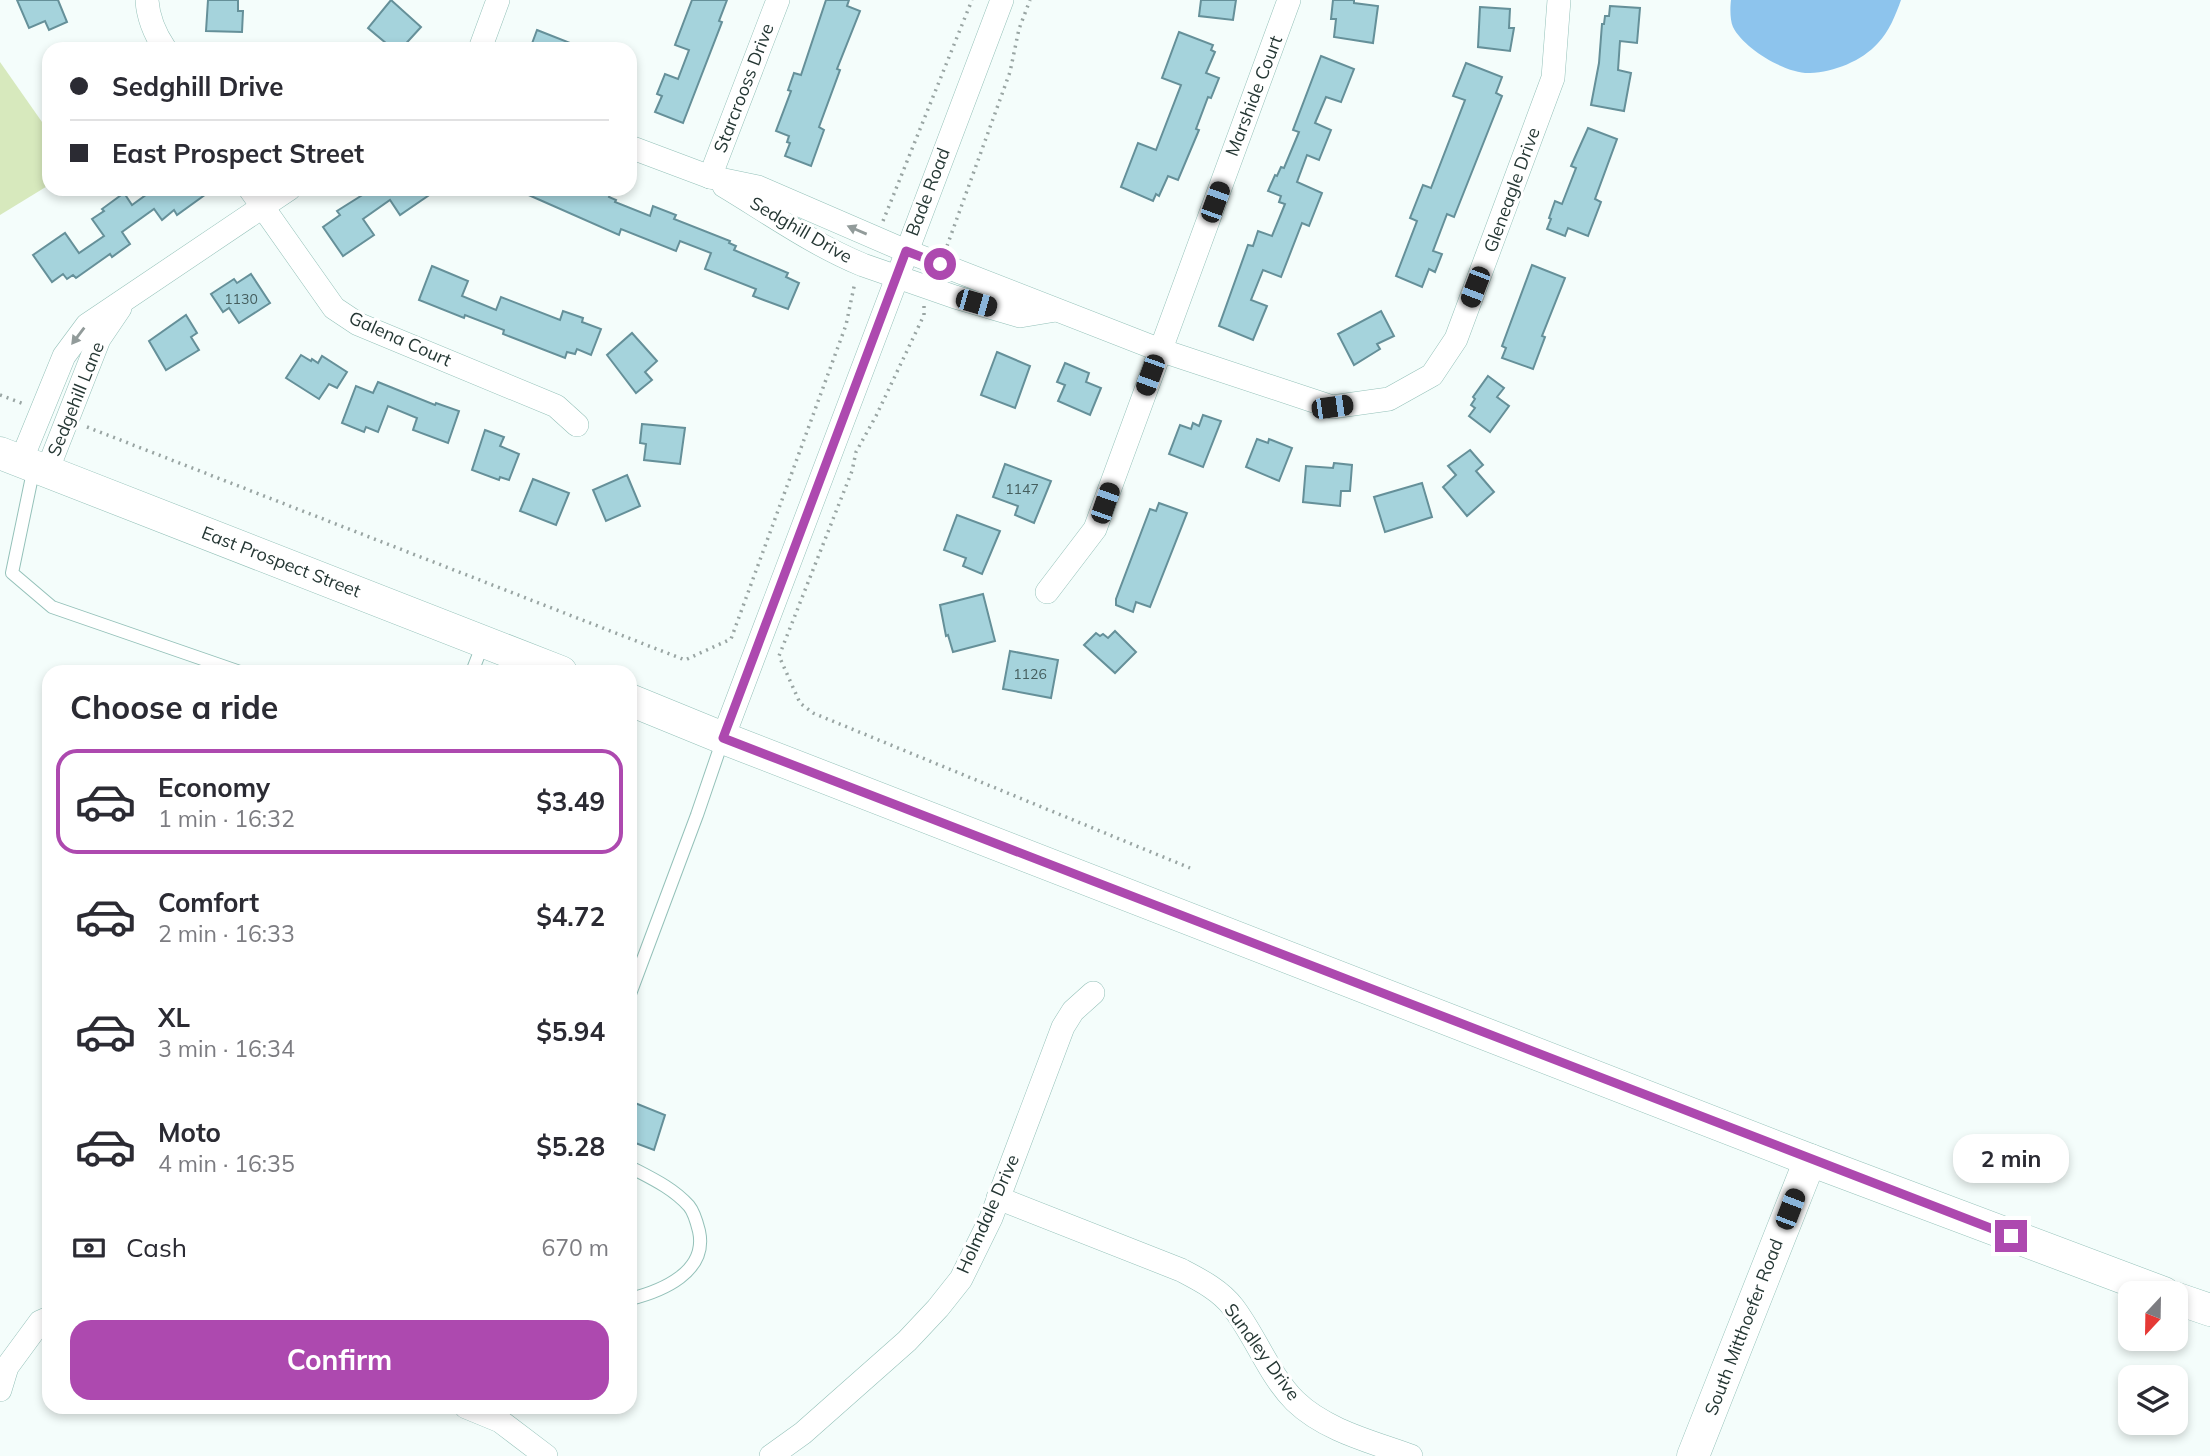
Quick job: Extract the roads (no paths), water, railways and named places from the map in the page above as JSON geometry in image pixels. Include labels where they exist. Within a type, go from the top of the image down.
[{"type":"street","points":[[147,0],[152,24],[161,42]]},
{"type":"street","points":[[483,42],[498,0]]},
{"type":"street","name":"Starcrooss Drive","points":[[710,177],[778,0]]},
{"type":"street","name":"Bade Road","points":[[723,738],[1002,0]]},
{"type":"street","name":"Marshide Court","points":[[1047,592],[1095,529],[1289,0]]},
{"type":"street","name":"Gleneagle Drive","points":[[1160,350],[1332,407],[1390,399],[1432,375],[1456,340],[1553,78],[1559,0]]},
{"type":"street","name":"Sedghill Drive","points":[[637,150],[710,177],[758,187],[906,251],[1160,350]]},
{"type":"street","name":"Sedghill Drive","points":[[710,177],[848,259],[955,297],[1020,316],[1057,309]]},
{"type":"street","name":"Sedgehill Lane","points":[[26,463],[115,313],[132,295],[256,198]]},
{"type":"street","name":"Galena Court","points":[[256,198],[334,308],[358,324],[556,406],[577,425]]},
{"type":"street","name":"East Prospect Street","points":[[26,463],[544,665]]},
{"type":"street","points":[[637,703],[1810,1160],[2132,1281]]},
{"type":"street","name":"Holmdale Drive","points":[[771,1456],[803,1433],[898,1349],[938,1308],[971,1263],[1063,1027],[1073,1011],[1093,993]]},
{"type":"street","name":"South Mitthoefer Road","points":[[1693,1456],[1810,1160]]},
{"type":"street","name":"Sundley Drive","points":[[998,1198],[1201,1280],[1232,1306],[1280,1383],[1295,1401],[1311,1414],[1338,1429],[1411,1456]]},
{"type":"street","points":[[2188,1302],[2210,1310]]},
{"type":"street","points":[[0,1390],[6,1367],[42,1321]]},
{"type":"street","points":[[482,1414],[500,1422],[546,1456]]},
{"type":"lane","points":[[26,463],[12,573],[52,607],[220,665]]},
{"type":"lane","points":[[475,665],[484,640]]},
{"type":"lane","points":[[637,975],[723,738]]},
{"type":"lane","points":[[637,1171],[667,1187],[691,1207],[701,1241],[695,1261],[678,1279],[637,1297]]},
{"type":"water","points":[[1731,0],[1901,0],[1882,39],[1864,55],[1847,64],[1810,73],[1778,65],[1746,44],[1733,27]]}]
